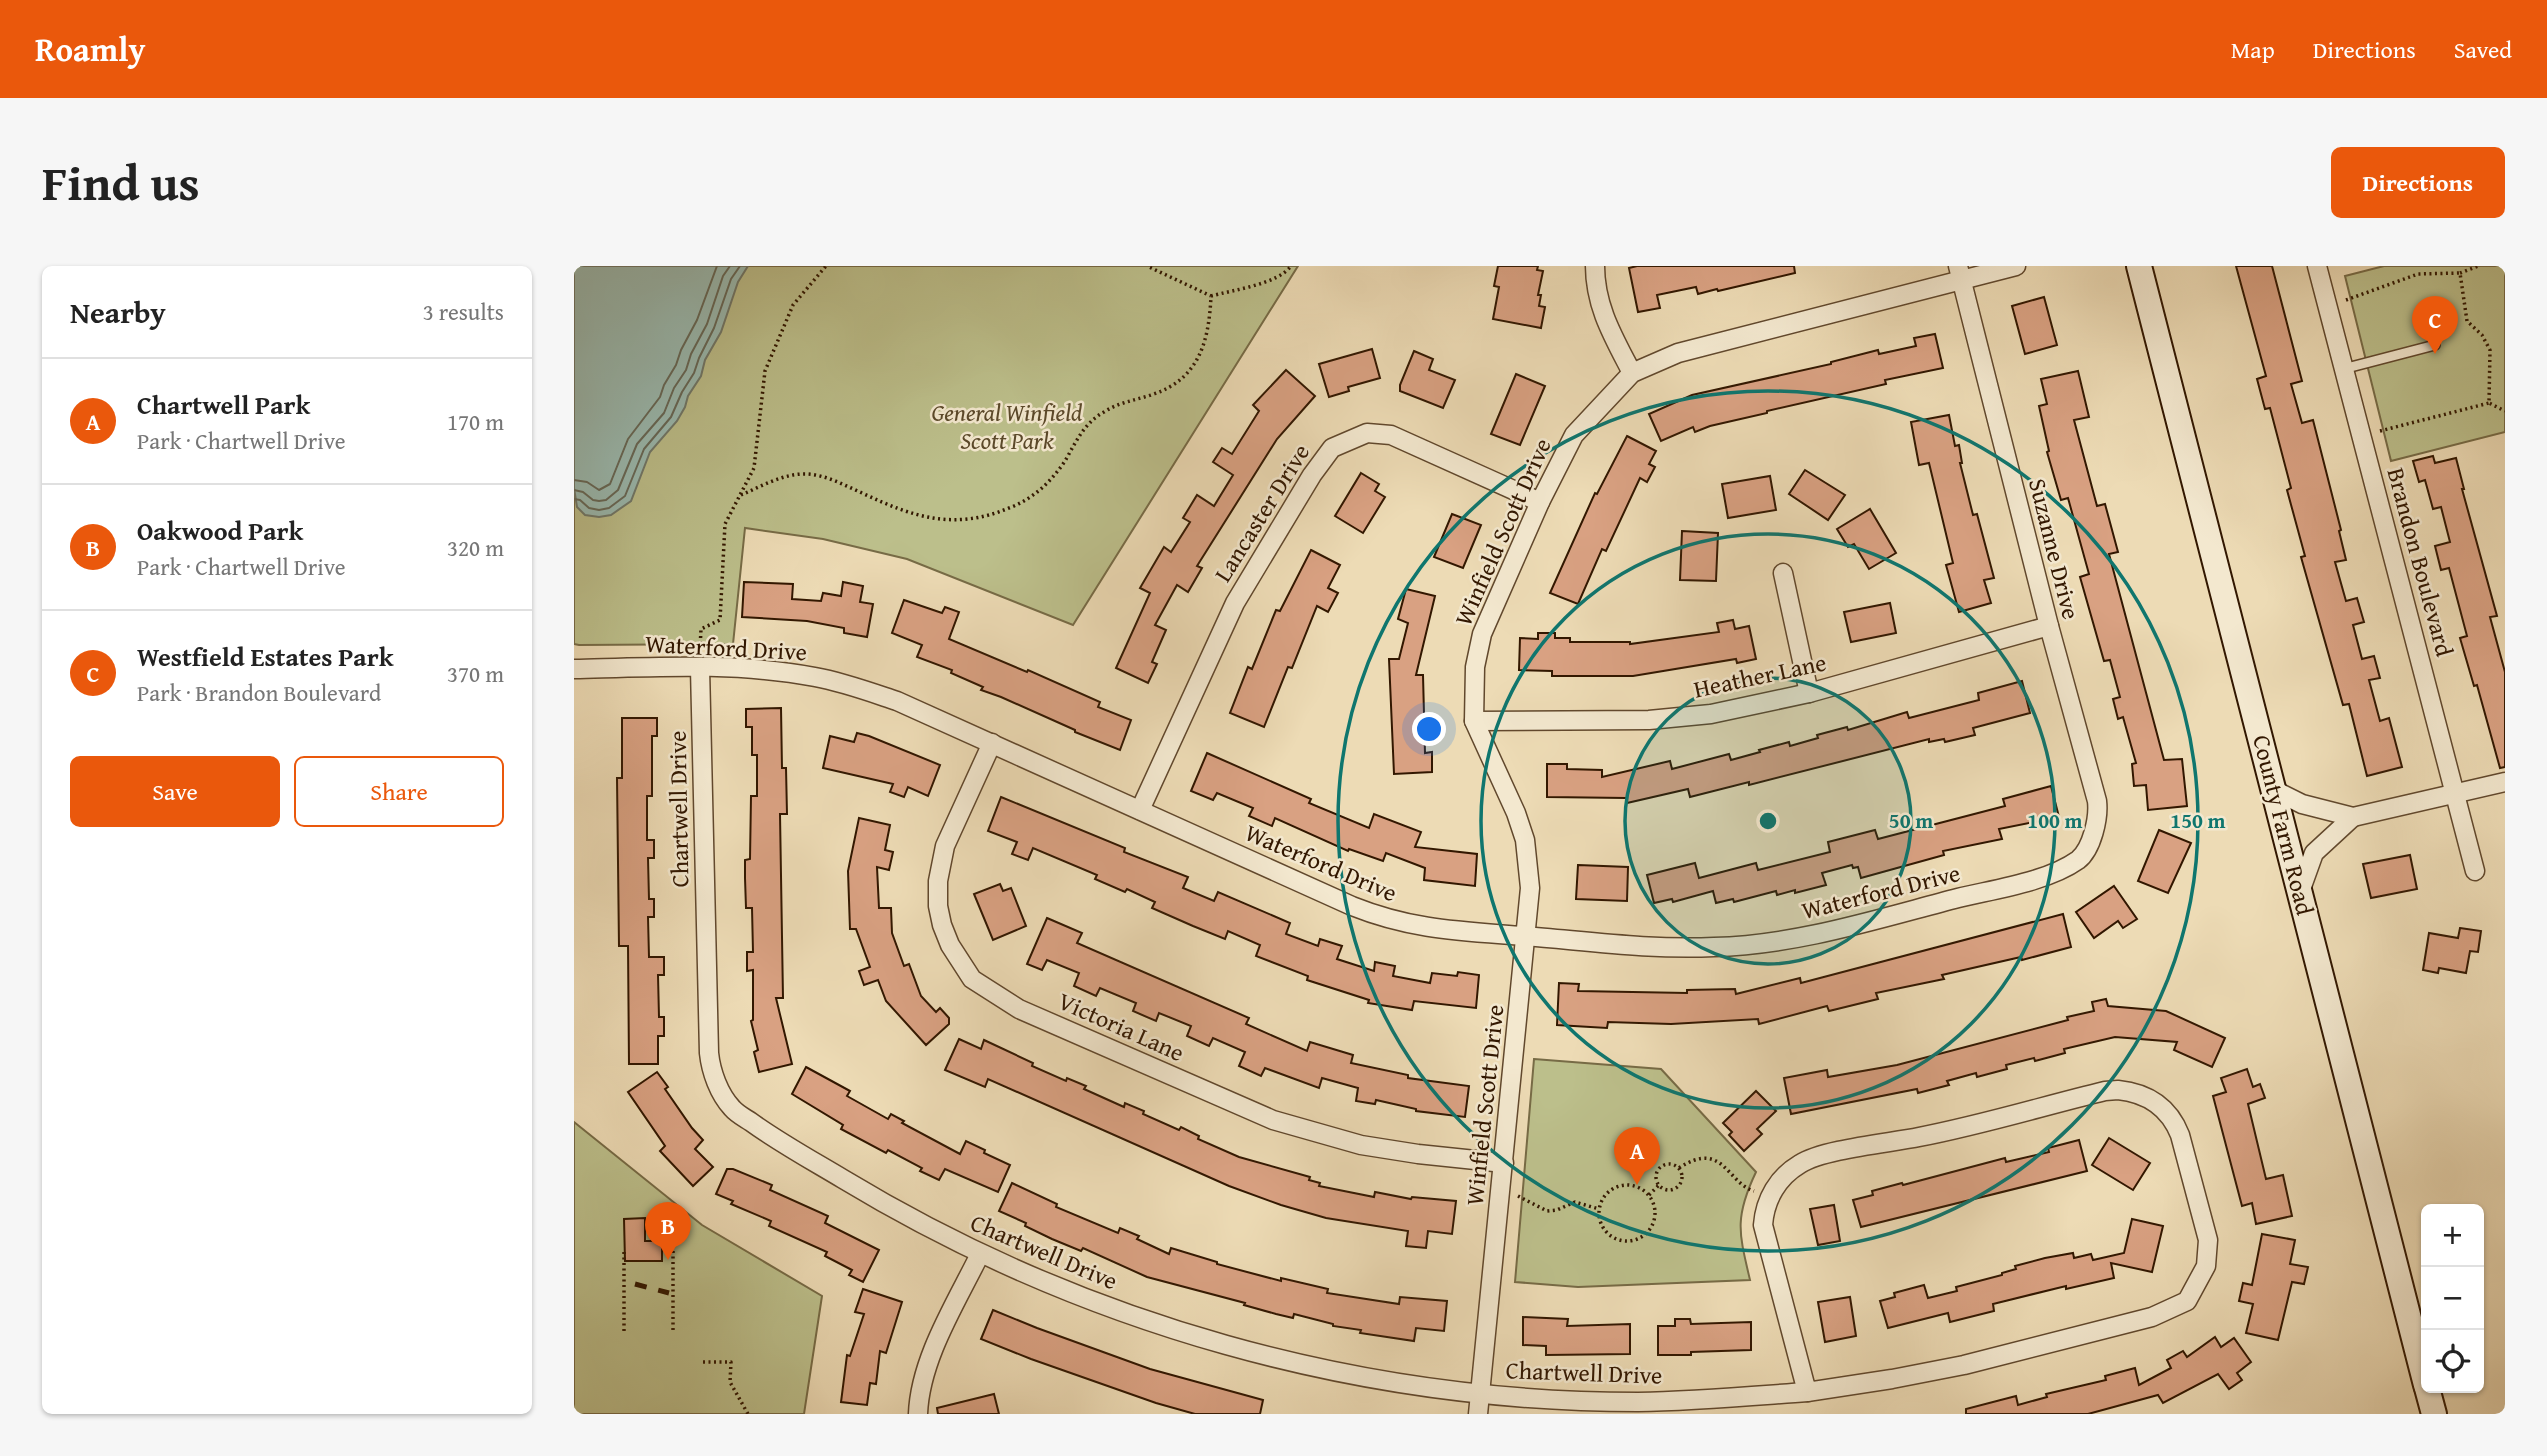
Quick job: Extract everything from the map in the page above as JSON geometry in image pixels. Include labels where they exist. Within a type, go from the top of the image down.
[{"type":"main road","name":"County Farm Road","points":[[2139,266],[2421,1363]]},
{"type":"main road","name":"County Farm Road","points":[[2429,1393],[2434,1414]]},
{"type":"street","points":[[1595,266],[1601,311],[1632,373]]},
{"type":"street","name":"Winfield Scott Drive","points":[[1478,1414],[1526,936],[1530,871],[1525,840],[1516,813],[1474,721],[1475,667],[1482,634],[1540,502],[1579,427],[1632,373],[1678,353],[1959,273],[2016,266]]},
{"type":"street","name":"Brandon Boulevard","points":[[2317,266],[2475,871]]},
{"type":"street","name":"Suzanne Drive","points":[[1959,273],[2097,802],[2095,830]]},
{"type":"street","name":"Lancaster Drive","points":[[1140,810],[1235,603],[1306,485],[1332,448],[1367,433],[1391,435],[1540,502]]},
{"type":"street","points":[[1783,573],[1809,693]]},
{"type":"street","name":"Heather Lane","points":[[1474,721],[1649,720],[1722,712],[1809,693],[2049,626]]},
{"type":"street","name":"Waterford Drive","points":[[574,669],[700,668],[781,672],[845,683],[897,701],[1380,917],[1424,928],[1665,948],[1727,947],[1802,937],[2054,873],[2081,858],[2095,830]]},
{"type":"street","name":"Chartwell Drive","points":[[700,668],[709,1054],[718,1085],[732,1109],[871,1196],[980,1254],[1095,1303],[1208,1340],[1331,1371],[1391,1381],[1480,1393],[1578,1400],[1706,1400],[1807,1392],[1892,1379],[1964,1365],[2161,1314],[2187,1301],[2206,1266],[2208,1240],[2174,1122],[2154,1101],[2129,1091],[2105,1091],[1922,1137],[1811,1158],[1787,1173],[1769,1197]]},
{"type":"street","name":"Victoria Lane","points":[[992,743],[945,846],[938,881],[938,906],[942,925],[950,945],[972,979],[1019,1009],[1273,1120],[1361,1145],[1504,1163]]},
{"type":"street","points":[[2274,790],[2302,804],[2353,817],[2505,782]]},
{"type":"street","points":[[2300,892],[2315,853],[2353,817]]},
{"type":"street","points":[[1769,1197],[1764,1214],[1765,1236],[1807,1392]]},
{"type":"street","points":[[918,1414],[919,1394],[927,1364],[980,1254]]},
{"type":"lane","points":[[2343,369],[2435,345]]},
{"type":"path","points":[[700,668],[701,629],[720,620],[725,524],[754,468],[765,372],[793,305],[826,266]]},
{"type":"path","points":[[1147,266],[1211,296],[1273,279],[1286,273],[1291,266]]},
{"type":"path","points":[[2346,300],[2418,274],[2460,273],[2478,266]]},
{"type":"path","points":[[2460,273],[2467,321],[2482,335],[2490,351],[2488,403]]},
{"type":"path","points":[[741,495],[783,477],[805,474],[839,482],[900,510],[939,520],[983,518],[1011,508],[1032,497],[1046,484],[1093,419],[1119,404],[1172,386],[1188,373],[1202,352],[1209,330],[1211,296]]},
{"type":"path","points":[[2380,431],[2488,403],[2505,411]]},
{"type":"path","points":[[1679,1168],[1694,1160],[1714,1161],[1726,1167],[1744,1187],[1769,1197]]},
{"type":"path","points":[[1670,1164],[1679,1168],[1682,1178],[1679,1186],[1667,1190],[1659,1185],[1656,1178],[1661,1166],[1670,1164]]},
{"type":"path","points":[[1501,1185],[1547,1211],[1557,1210],[1575,1202],[1599,1209]]},
{"type":"path","points":[[1649,1195],[1659,1185]]},
{"type":"path","points":[[1634,1186],[1649,1195],[1655,1211],[1655,1220],[1645,1235],[1628,1241],[1610,1236],[1603,1228],[1599,1209],[1608,1192],[1616,1187],[1634,1186]]},
{"type":"path","points":[[662,1240],[673,1240],[673,1334]]},
{"type":"path","points":[[624,1252],[624,1333]]},
{"type":"path","points":[[703,1362],[731,1362],[730,1382],[748,1414]]},
{"type":"green space","name":"General Winfield Scott Park","points":[[574,266],[1298,266],[1073,625],[907,559],[823,539],[745,528],[733,644],[579,645],[574,644]]},
{"type":"green space","points":[[2384,266],[2505,266],[2505,432],[2391,461],[2345,276]]},
{"type":"green space","points":[[1534,1059],[1661,1069],[1756,1172],[1744,1202],[1741,1226],[1750,1280],[1578,1287],[1515,1282]]},
{"type":"green space","points":[[574,1122],[702,1225],[822,1296],[804,1414],[574,1414]]},
{"type":"water","points":[[574,266],[748,266],[738,282],[721,332],[705,360],[701,376],[677,421],[650,452],[631,501],[611,515],[599,517],[585,515],[577,507],[574,488]]},
{"type":"building","points":[[1498,266],[1538,266],[1537,270],[1543,271],[1538,295],[1541,295],[1539,306],[1545,307],[1541,328],[1493,319],[1499,287],[1494,286]]},
{"type":"building","points":[[1794,266],[1795,273],[1718,291],[1717,289],[1698,294],[1696,287],[1657,295],[1660,308],[1638,312],[1629,268]]},
{"type":"building","points":[[2236,266],[2272,266],[2302,381],[2291,384],[2302,423],[2313,420],[2341,530],[2339,531],[2346,560],[2335,562],[2346,601],[2357,598],[2364,622],[2353,625],[2362,659],[2374,656],[2380,678],[2369,680],[2380,721],[2389,718],[2402,767],[2367,776],[2349,704],[2343,705],[2301,557],[2305,556],[2287,490],[2291,488],[2270,408],[2265,409],[2257,379],[2266,376]]},
{"type":"building","points":[[2044,297],[2057,345],[2025,354],[2012,306]]},
{"type":"building","points":[[1935,334],[1943,368],[1885,380],[1886,384],[1767,411],[1695,432],[1693,427],[1661,441],[1649,414],[1692,395],[1831,364],[1878,350],[1879,354],[1916,346],[1914,338]]},
{"type":"building","points":[[1372,349],[1380,378],[1348,387],[1349,391],[1329,397],[1319,364]]},
{"type":"building","points":[[1414,351],[1433,359],[1429,370],[1455,380],[1443,408],[1400,391]]},
{"type":"building","points":[[1286,370],[1315,396],[1277,439],[1197,566],[1202,568],[1188,592],[1177,585],[1155,625],[1166,630],[1152,662],[1157,664],[1148,683],[1116,668],[1150,593],[1140,588],[1164,547],[1171,552],[1190,522],[1183,518],[1197,495],[1214,506],[1233,475],[1213,462],[1222,448],[1232,454],[1259,411],[1253,405]]},
{"type":"building","points":[[2078,371],[2089,417],[2074,420],[2097,506],[2105,504],[2118,552],[2109,554],[2164,760],[2182,759],[2187,806],[2148,810],[2146,785],[2134,786],[2132,764],[2136,763],[2123,717],[2118,719],[2113,699],[2120,697],[2110,660],[2104,661],[2080,577],[2089,574],[2068,498],[2061,500],[2047,452],[2049,451],[2039,406],[2047,404],[2041,379]]},
{"type":"building","points":[[1516,374],[1545,386],[1520,445],[1491,434]]},
{"type":"building","points":[[1949,415],[1955,446],[1959,445],[1960,463],[1973,515],[1977,514],[1994,578],[1984,580],[1991,603],[1959,612],[1946,565],[1953,563],[1929,463],[1919,465],[1911,422]]},
{"type":"building","points":[[1627,436],[1656,451],[1649,464],[1655,467],[1647,482],[1640,478],[1606,551],[1602,549],[1578,604],[1550,593],[1595,493],[1597,494]]},
{"type":"building","points":[[2433,456],[2435,463],[2456,458],[2497,616],[2490,617],[2505,672],[2505,767],[2500,768],[2477,685],[2474,686],[2460,638],[2467,636],[2449,568],[2441,570],[2435,546],[2450,542],[2441,507],[2433,509],[2425,480],[2419,482],[2413,461]]},
{"type":"building","points":[[1805,470],[1845,495],[1828,520],[1789,494]]},
{"type":"building","points":[[1361,473],[1379,484],[1375,491],[1385,497],[1363,533],[1335,516]]},
{"type":"building","points":[[1770,476],[1776,510],[1728,518],[1722,484]]},
{"type":"building","points":[[1870,509],[1896,553],[1869,569],[1854,544],[1848,547],[1837,529]]},
{"type":"building","points":[[1452,514],[1481,525],[1463,568],[1434,557]]},
{"type":"building","points":[[1682,531],[1718,533],[1716,581],[1680,580]]},
{"type":"building","points":[[1311,550],[1340,565],[1328,588],[1338,593],[1328,612],[1317,606],[1264,727],[1230,713],[1248,667],[1252,669],[1276,610],[1280,611]]},
{"type":"building","points":[[744,582],[793,584],[792,599],[821,601],[823,593],[841,596],[843,582],[863,586],[860,602],[873,604],[867,637],[844,633],[844,628],[807,621],[742,617]]},
{"type":"building","points":[[1406,589],[1435,596],[1416,675],[1423,675],[1425,753],[1432,752],[1432,772],[1394,774],[1389,659],[1399,659],[1408,623],[1398,619]]},
{"type":"building","points":[[904,600],[942,613],[945,607],[959,612],[949,639],[1100,702],[1098,707],[1131,720],[1120,750],[981,690],[983,687],[951,673],[952,670],[917,657],[922,645],[892,633]]},
{"type":"building","points":[[1890,603],[1896,633],[1851,642],[1844,612]]},
{"type":"building","points":[[1733,620],[1735,629],[1749,626],[1756,659],[1737,663],[1736,659],[1633,676],[1552,676],[1552,671],[1519,670],[1520,638],[1538,639],[1538,633],[1555,633],[1555,638],[1570,638],[1570,642],[1630,644],[1719,632],[1717,623]]},
{"type":"building","points":[[2022,681],[2030,713],[1973,728],[1975,735],[1945,742],[1944,739],[1929,742],[1929,739],[1749,785],[1749,782],[1690,797],[1688,789],[1627,803],[1626,798],[1547,797],[1547,764],[1567,764],[1567,769],[1602,770],[1602,777],[1670,761],[1672,769],[1729,754],[1731,760],[1760,752],[1759,750],[1789,742],[1790,746],[1818,738],[1817,735],[1847,727],[1848,730],[1907,712],[1909,718],[1979,700],[1978,693]]},
{"type":"building","points":[[781,708],[782,768],[786,768],[787,814],[780,814],[783,998],[776,998],[792,1064],[759,1072],[754,1052],[758,1050],[751,1021],[753,970],[747,971],[747,952],[753,952],[752,908],[746,908],[745,878],[745,860],[750,859],[751,796],[757,796],[757,755],[752,755],[752,727],[746,727],[746,709]]},
{"type":"building","points":[[622,718],[657,718],[657,736],[652,736],[652,796],[647,796],[647,840],[654,840],[654,858],[648,858],[649,899],[654,899],[654,917],[648,917],[649,957],[664,957],[664,975],[658,975],[659,1017],[664,1017],[664,1036],[658,1036],[658,1064],[629,1064],[628,946],[619,946],[617,778],[622,778]]},
{"type":"building","points":[[857,733],[940,765],[928,796],[908,787],[904,797],[890,792],[893,784],[823,768],[830,736],[854,742]]},
{"type":"building","points":[[1207,753],[1311,799],[1309,803],[1369,828],[1374,814],[1421,832],[1415,847],[1477,854],[1475,886],[1424,880],[1425,868],[1386,853],[1383,861],[1349,849],[1348,851],[1275,818],[1272,826],[1249,816],[1253,808],[1217,793],[1213,800],[1191,791]]},
{"type":"building","points":[[2051,786],[2059,817],[1999,829],[2002,839],[1943,851],[1944,855],[1861,878],[1858,867],[1853,868],[1852,865],[1822,873],[1826,885],[1795,893],[1795,890],[1777,895],[1776,891],[1734,902],[1733,899],[1716,903],[1713,891],[1673,902],[1672,899],[1654,903],[1647,875],[1695,863],[1699,878],[1756,863],[1758,870],[1830,852],[1828,842],[1875,830],[1878,839],[2005,806],[2003,799]]},
{"type":"building","points":[[1001,797],[1125,848],[1124,852],[1188,877],[1183,888],[1214,901],[1218,892],[1290,923],[1286,934],[1318,946],[1320,939],[1342,946],[1337,959],[1374,971],[1375,962],[1395,966],[1393,976],[1430,983],[1432,973],[1457,976],[1458,972],[1479,975],[1476,1008],[1414,1001],[1412,1010],[1368,1003],[1369,1000],[1307,980],[1308,976],[1256,956],[1260,945],[1228,931],[1225,939],[1193,926],[1152,908],[1155,902],[1127,889],[1125,892],[1095,879],[1097,875],[1033,848],[1028,860],[1012,854],[1017,842],[988,831]]},
{"type":"building","points":[[859,818],[890,825],[885,850],[893,852],[889,870],[877,867],[879,908],[891,908],[892,933],[904,966],[909,964],[921,996],[936,1012],[940,1008],[949,1018],[949,1024],[926,1045],[886,1001],[878,980],[864,985],[859,971],[870,967],[856,929],[850,929],[848,871]]},
{"type":"building","points":[[2159,830],[2191,843],[2168,893],[2138,881]]},
{"type":"building","points":[[2410,855],[2417,889],[2371,898],[2363,864]]},
{"type":"building","points":[[1578,865],[1628,867],[1627,901],[1576,899]]},
{"type":"building","points":[[1000,884],[1003,891],[1011,888],[1026,926],[993,940],[974,894]]},
{"type":"building","points":[[2114,886],[2137,919],[2123,928],[2118,921],[2094,938],[2076,912]]},
{"type":"building","points":[[2063,914],[2071,947],[2022,960],[2021,957],[1942,975],[1944,979],[1876,993],[1878,999],[1829,1011],[1827,1006],[1759,1024],[1758,1019],[1671,1024],[1608,1022],[1607,1028],[1557,1025],[1559,983],[1579,984],[1578,991],[1687,993],[1687,990],[1735,989],[1736,994],[1800,978],[1801,983]]},
{"type":"building","points":[[1047,918],[1082,933],[1077,943],[1249,1018],[1246,1024],[1307,1051],[1310,1042],[1353,1055],[1351,1063],[1408,1075],[1408,1078],[1469,1086],[1465,1117],[1416,1111],[1376,1100],[1375,1104],[1356,1101],[1358,1088],[1322,1078],[1319,1088],[1265,1068],[1261,1076],[1239,1066],[1245,1052],[1213,1038],[1209,1046],[1187,1036],[1191,1026],[1159,1013],[1156,1021],[1133,1011],[1136,1003],[1100,988],[1096,996],[1074,986],[1079,973],[1047,960],[1042,970],[1027,964]]},
{"type":"building","points":[[2460,928],[2481,931],[2478,952],[2470,951],[2466,973],[2439,968],[2438,973],[2423,970],[2429,933],[2458,938]]},
{"type":"building","points":[[2106,999],[2108,1006],[2166,1011],[2225,1038],[2212,1067],[2174,1050],[2177,1042],[2115,1037],[2064,1049],[2065,1053],[2035,1061],[2034,1058],[2006,1065],[2007,1069],[1977,1077],[1976,1073],[1947,1081],[1949,1085],[1918,1093],[1917,1089],[1791,1114],[1784,1078],[1827,1070],[1828,1077],[1897,1065],[2068,1020],[2067,1017],[2094,1011],[2092,1002]]},
{"type":"building","points":[[959,1039],[981,1049],[984,1040],[1033,1063],[1032,1066],[1066,1081],[1067,1078],[1086,1086],[1084,1089],[1124,1107],[1125,1103],[1179,1130],[1181,1127],[1199,1136],[1198,1139],[1239,1157],[1310,1177],[1309,1180],[1320,1183],[1319,1186],[1374,1197],[1375,1192],[1411,1199],[1456,1201],[1452,1234],[1428,1231],[1426,1248],[1406,1246],[1408,1231],[1326,1218],[1229,1186],[988,1079],[985,1087],[945,1070]]},
{"type":"building","points":[[806,1067],[850,1091],[847,1096],[888,1119],[891,1114],[904,1121],[902,1123],[960,1154],[966,1141],[1010,1165],[998,1192],[945,1169],[939,1180],[888,1150],[886,1153],[841,1129],[843,1125],[792,1094]]},
{"type":"building","points":[[2247,1069],[2253,1087],[2260,1084],[2265,1098],[2248,1104],[2266,1179],[2283,1175],[2292,1216],[2256,1224],[2252,1203],[2242,1206],[2213,1096],[2226,1092],[2221,1078]]},
{"type":"building","points":[[657,1072],[668,1087],[665,1089],[703,1140],[695,1149],[713,1167],[693,1186],[660,1151],[665,1146],[628,1092]]},
{"type":"building","points":[[1756,1091],[1776,1111],[1757,1129],[1762,1134],[1744,1151],[1729,1135],[1732,1132],[1723,1123]]},
{"type":"building","points":[[2109,1138],[2150,1163],[2133,1190],[2092,1165]]},
{"type":"building","points":[[2079,1140],[2087,1171],[1861,1227],[1853,1200],[1873,1195],[1872,1191],[2005,1158],[2006,1162],[2049,1152],[2048,1148]]},
{"type":"building","points":[[727,1169],[772,1185],[770,1190],[828,1216],[825,1223],[879,1250],[863,1282],[849,1275],[852,1270],[825,1256],[827,1252],[769,1226],[771,1221],[731,1204],[733,1201],[716,1194]]},
{"type":"building","points":[[1012,1183],[1057,1204],[1056,1207],[1118,1233],[1120,1228],[1139,1236],[1137,1239],[1169,1254],[1171,1248],[1217,1264],[1281,1281],[1281,1278],[1328,1289],[1327,1293],[1399,1304],[1400,1297],[1447,1301],[1444,1331],[1416,1328],[1414,1341],[1360,1333],[1361,1330],[1333,1326],[1294,1314],[1293,1318],[1276,1314],[1147,1277],[1083,1248],[1081,1251],[1052,1239],[999,1211]]},
{"type":"building","points":[[1834,1205],[1840,1241],[1818,1245],[1810,1209]]},
{"type":"building","points":[[645,1218],[645,1241],[662,1241],[662,1261],[625,1261],[624,1219]]},
{"type":"building","points":[[2132,1219],[2163,1226],[2152,1272],[2111,1263],[2114,1278],[2066,1289],[2066,1286],[1993,1304],[1994,1311],[1950,1322],[1948,1313],[1888,1328],[1880,1301],[1895,1297],[1894,1293],[1924,1285],[1928,1298],[1957,1291],[1956,1287],[2002,1275],[2016,1269],[2015,1266],[2045,1258],[2073,1253],[2074,1258],[2091,1254],[2093,1260],[2124,1253]]},
{"type":"building","points":[[2262,1234],[2295,1240],[2290,1264],[2308,1267],[2304,1284],[2292,1282],[2278,1340],[2246,1333],[2253,1304],[2239,1301],[2243,1283],[2252,1285]]},
{"type":"building","points":[[863,1289],[902,1302],[886,1353],[880,1351],[876,1384],[870,1383],[867,1405],[841,1402],[847,1355],[850,1356],[864,1314],[855,1312]]},
{"type":"building","points":[[1850,1297],[1856,1336],[1825,1342],[1818,1302]]},
{"type":"building","points":[[993,1310],[1150,1369],[1263,1400],[1260,1414],[1195,1414],[1031,1359],[981,1339]]},
{"type":"building","points":[[1523,1317],[1568,1319],[1567,1326],[1630,1324],[1630,1354],[1546,1355],[1546,1346],[1523,1345]]},
{"type":"building","points":[[1675,1319],[1690,1319],[1691,1324],[1751,1322],[1751,1350],[1658,1355],[1658,1326],[1675,1326]]},
{"type":"building","points":[[2215,1337],[2221,1347],[2234,1338],[2251,1362],[2237,1373],[2242,1380],[2229,1389],[2218,1374],[2163,1403],[2158,1395],[2088,1414],[1966,1414],[1966,1409],[2016,1396],[2018,1405],[2047,1397],[2046,1394],[2106,1380],[2105,1376],[2135,1368],[2139,1385],[2171,1368],[2167,1360],[2183,1351],[2187,1357]]},
{"type":"building","points":[[994,1394],[999,1414],[938,1414],[937,1408]]},
{"type":"railway","points":[[635,1284],[669,1293]]},
{"type":"place","name":"Westfield Estates Park","points":[[2435,354]]},
{"type":"place","name":"Chartwell Park","points":[[1637,1185]]},
{"type":"place","name":"Oakwood Park","points":[[668,1260]]}]
